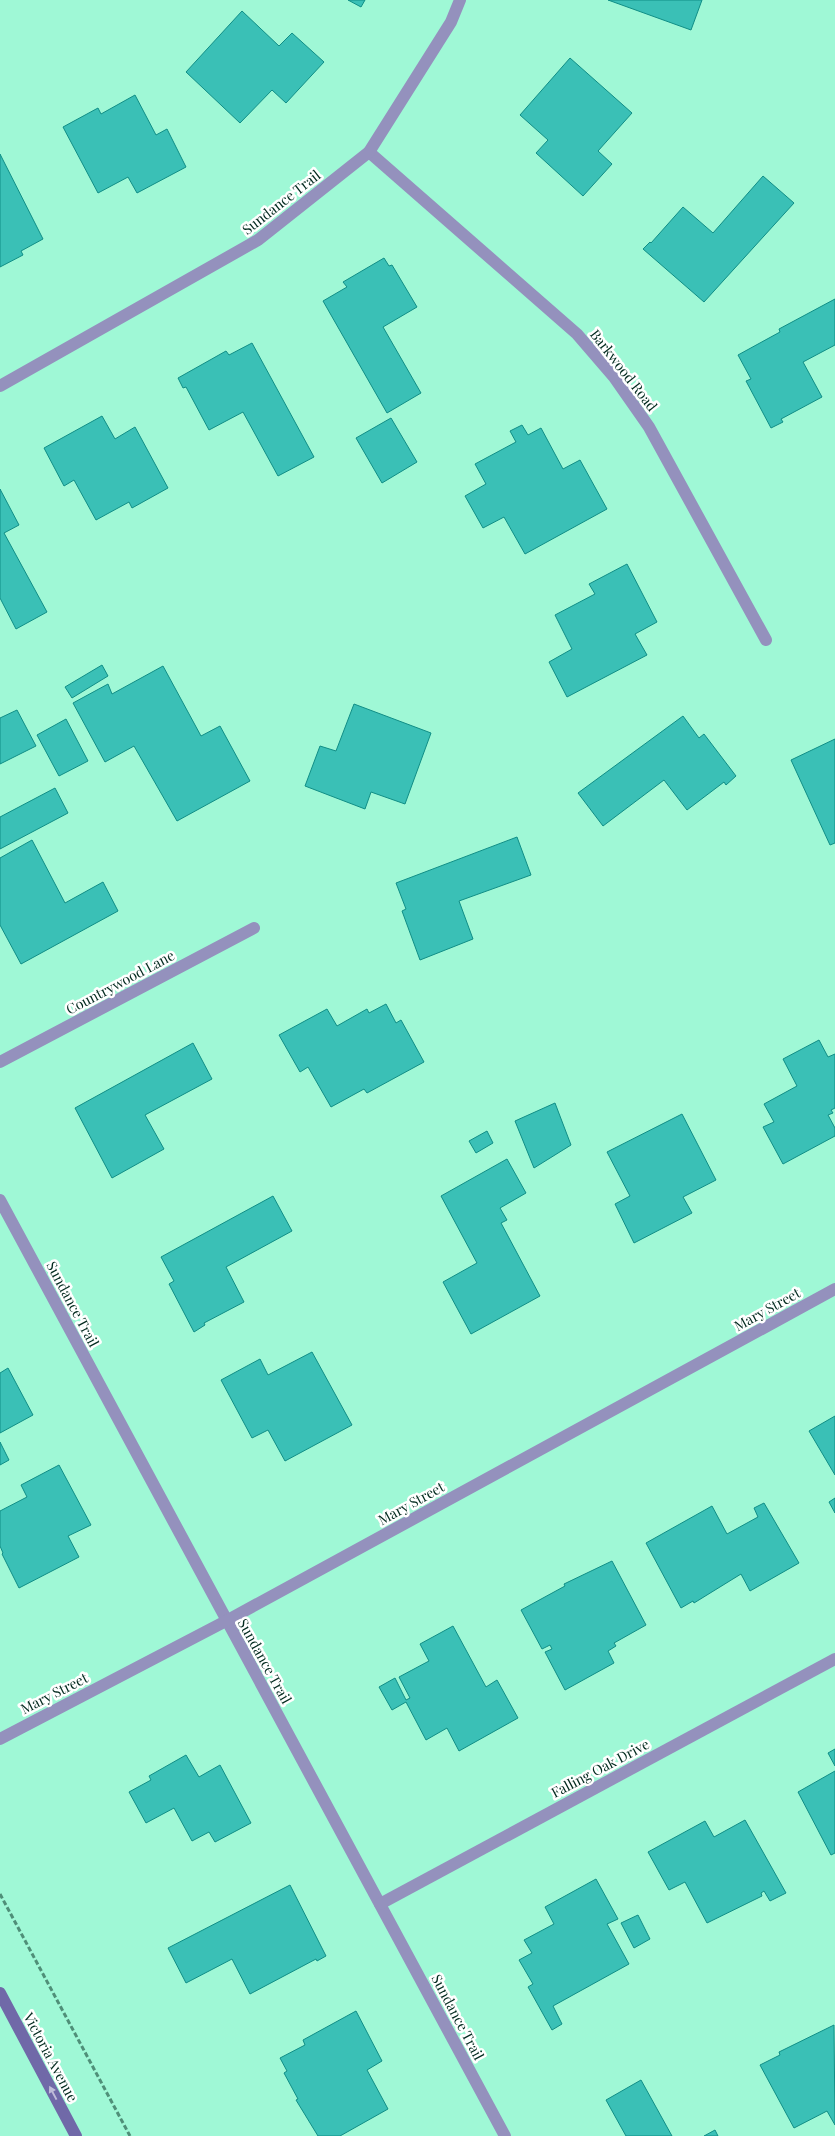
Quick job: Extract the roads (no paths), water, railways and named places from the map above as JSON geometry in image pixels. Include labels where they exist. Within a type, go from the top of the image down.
[{"type":"main road","name":"Victoria Avenue","points":[[0,1993],[76,2136]]},
{"type":"street","name":"Sundance Trail","points":[[0,386],[258,240],[369,152],[451,22],[460,0]]},
{"type":"street","name":"Barkwood Road","points":[[369,152],[577,334],[614,377],[649,427],[766,640]]},
{"type":"street","name":"Countrywood Lane","points":[[0,1062],[254,928]]},
{"type":"street","name":"Sundance Trail","points":[[0,1200],[505,2136]]},
{"type":"street","name":"Mary Street","points":[[0,1739],[226,1621],[835,1289]]},
{"type":"street","name":"Falling Oak Drive","points":[[380,1904],[835,1659]]}]
